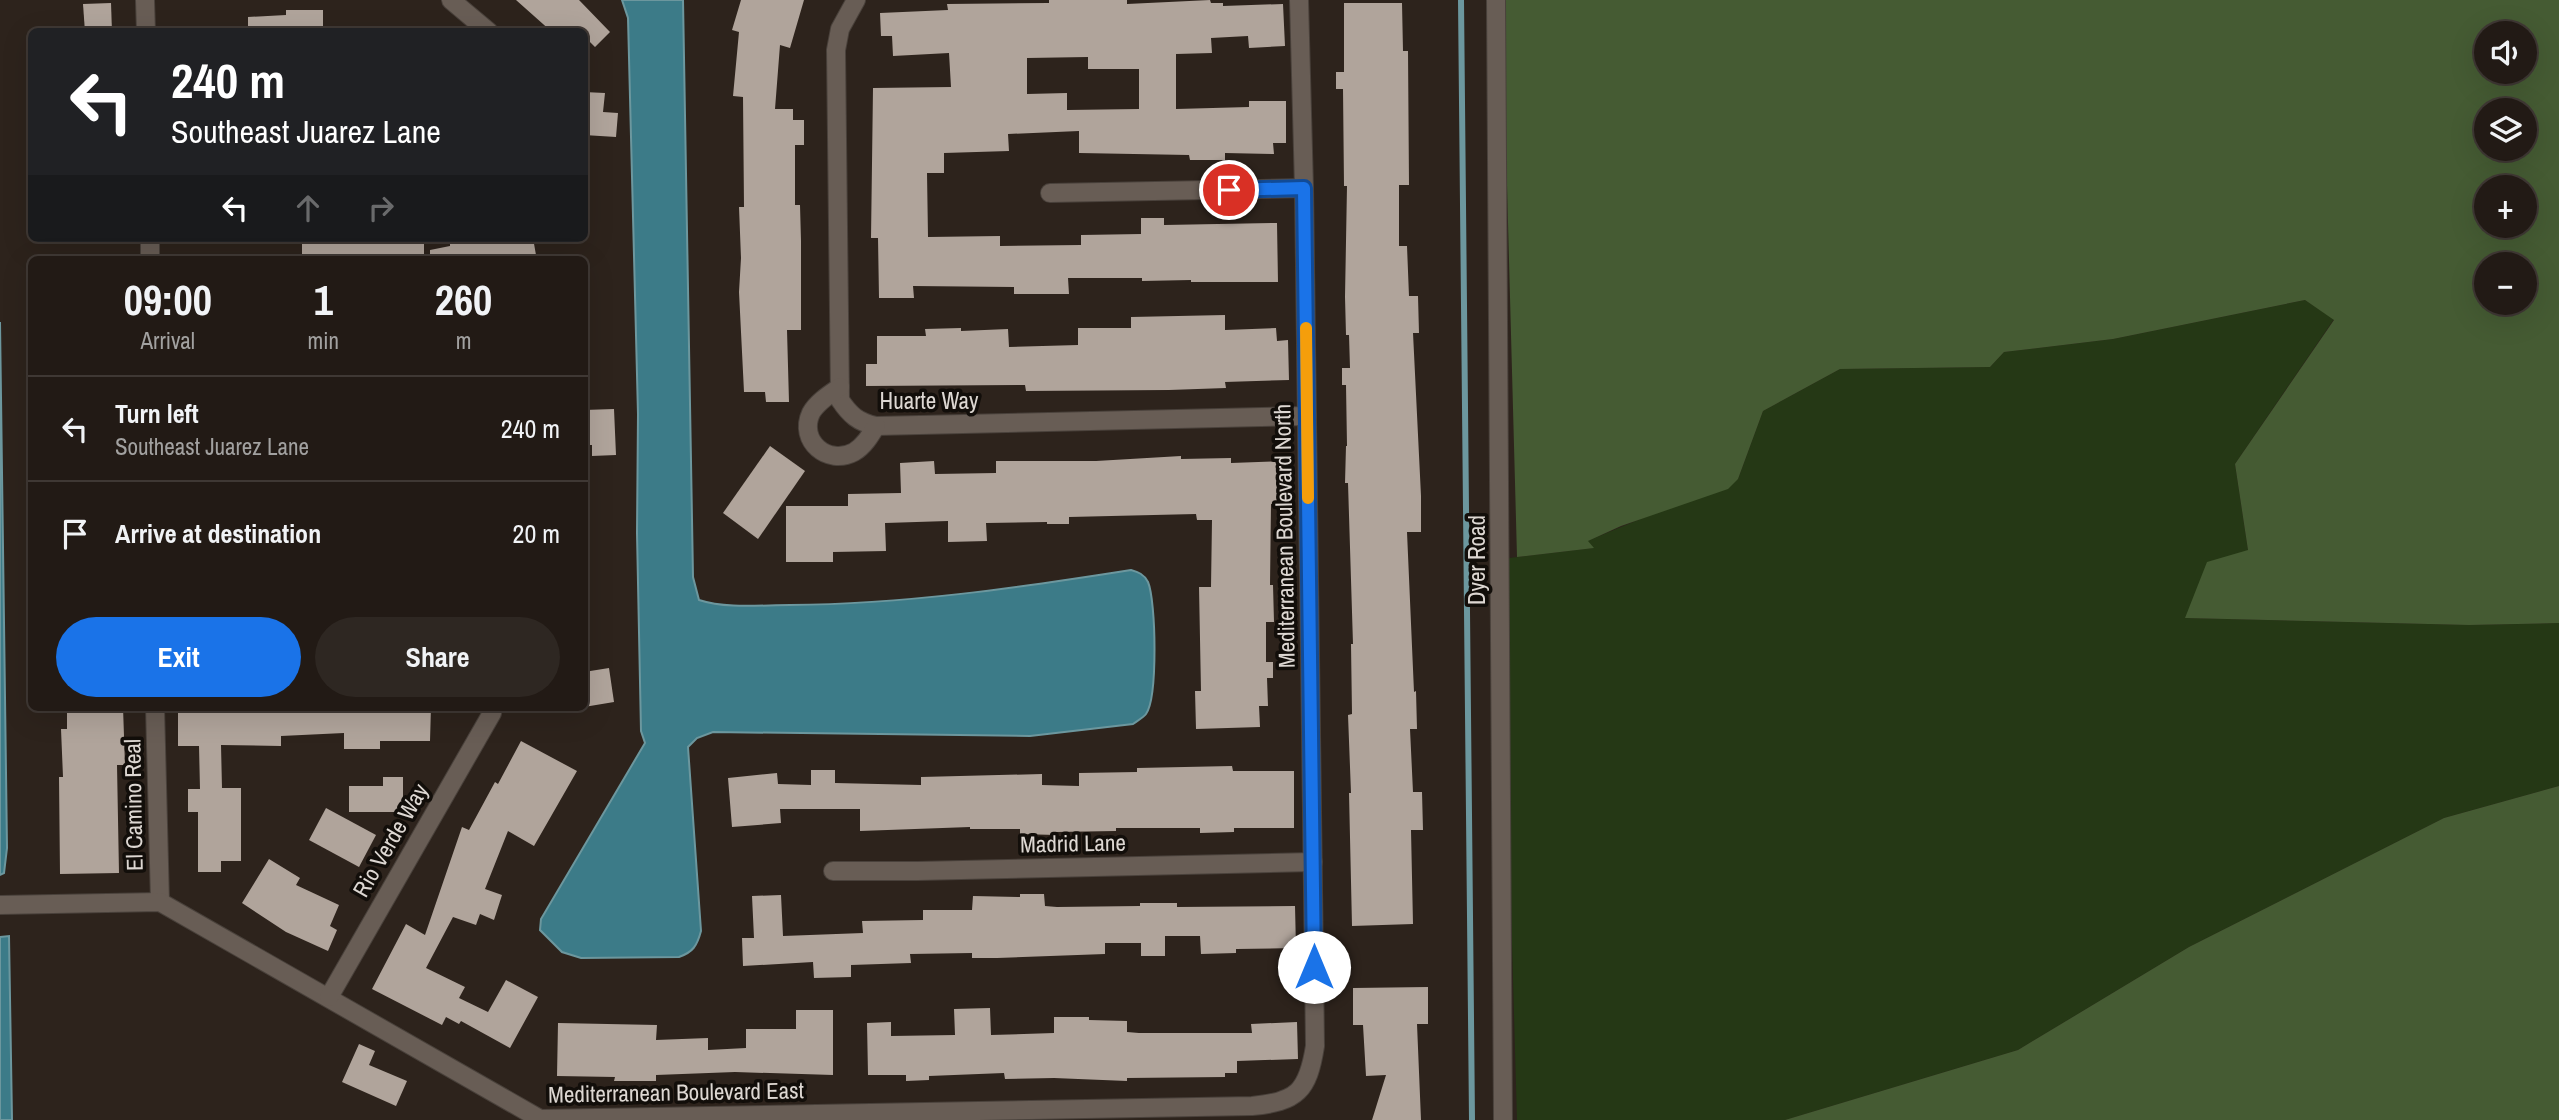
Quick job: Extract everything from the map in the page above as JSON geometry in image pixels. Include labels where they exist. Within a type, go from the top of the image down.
[{"type":"street","points":[[145,0],[146,28]]},
{"type":"street","points":[[451,0],[484,28]]},
{"type":"street","name":"Huarte Way","points":[[856,0],[840,29],[836,50],[840,400],[860,423],[876,426],[1307,416]]},
{"type":"street","name":"Mediterranean Boulevard North","points":[[1299,0],[1313,862],[1315,1046],[1311,1070]]},
{"type":"street","name":"Dyer Road","points":[[1496,0],[1503,1120]]},
{"type":"street","points":[[1050,193],[1304,188]]},
{"type":"street","points":[[840,387],[812,412],[808,438],[815,448],[836,456],[851,454],[876,426]]},
{"type":"street","name":"El Camino Real","points":[[155,711],[160,902]]},
{"type":"street","name":"Rio Verde Way","points":[[329,997],[492,711]]},
{"type":"street","name":"Madrid Lane","points":[[833,871],[1313,862]]},
{"type":"street","points":[[0,905],[160,902]]},
{"type":"street","name":"Mediterranean Boulevard East","points":[[160,902],[539,1120],[1252,1106],[1276,1104],[1292,1097],[1303,1086],[1311,1070]]},
{"type":"green space","points":[[1502,0],[2559,0],[2559,623],[2469,625],[2185,618],[2207,562],[2248,550],[2235,464],[2334,320],[2305,300],[2113,339],[2004,352],[1990,367],[1840,369],[1763,411],[1738,479],[1728,489],[1621,526],[1588,541],[1594,548],[1517,557]]},
{"type":"green space","points":[[2305,300],[2334,319],[2235,464],[2248,550],[2185,618],[2469,625],[2559,623],[2559,786],[2444,818],[2189,947],[2018,1050],[1785,1120],[1517,1120],[1501,559],[1593,548],[1587,541],[1738,479],[1763,411],[1840,369],[1990,367],[2004,352],[2113,339]]},
{"type":"green space","points":[[2559,786],[2559,1120],[1785,1120],[2018,1050],[2189,947],[2444,818]]},
{"type":"water","points":[[622,0],[683,0],[693,577],[699,600],[744,606],[876,602],[1003,589],[1131,570],[1145,577],[1151,592],[1154,670],[1150,704],[1145,715],[1133,724],[1030,736],[713,732],[697,738],[688,747],[701,931],[696,944],[691,951],[679,957],[581,958],[562,952],[540,930],[541,919],[645,743],[641,731],[637,533],[638,414],[628,18]]},
{"type":"water","points":[[0,322],[7,848],[4,873],[0,875]]},
{"type":"water","points":[[9,936],[12,1120],[0,1120],[0,937]]},
{"type":"building","points":[[516,0],[579,0],[610,32],[595,47],[588,40],[588,28],[548,28]]},
{"type":"building","points":[[741,0],[804,0],[790,48],[780,45],[775,109],[793,109],[793,120],[804,120],[804,145],[795,145],[795,205],[800,205],[801,330],[787,330],[789,402],[766,402],[765,392],[744,392],[739,292],[739,207],[744,207],[743,97],[733,96],[739,32],[732,30]]},
{"type":"building","points":[[1049,0],[1127,0],[1127,4],[1210,0],[1211,3],[1223,3],[1223,6],[1283,4],[1285,46],[1249,48],[1248,36],[1211,38],[1212,53],[1176,54],[1176,109],[1249,107],[1249,101],[1286,101],[1286,143],[1273,143],[1274,154],[1225,153],[1225,160],[1190,160],[1189,155],[1079,153],[1079,131],[1008,134],[1009,151],[944,153],[944,173],[927,173],[928,237],[1000,236],[1000,246],[1081,245],[1081,235],[1141,234],[1141,218],[1164,218],[1164,225],[1277,223],[1278,282],[1068,278],[1069,294],[1014,294],[1014,287],[913,286],[914,298],[879,298],[878,238],[871,238],[873,88],[951,87],[949,53],[893,56],[892,36],[881,36],[880,13],[948,10],[947,4],[1049,3]],"holes":[[[1088,57],[1088,69],[1139,69],[1139,109],[1067,110],[1067,93],[1027,94],[1027,58]]]},
{"type":"building","points":[[111,3],[112,28],[85,28],[83,4]]},
{"type":"building","points":[[1344,3],[1402,3],[1403,51],[1408,51],[1409,185],[1399,185],[1399,246],[1407,246],[1409,296],[1418,296],[1419,333],[1413,333],[1421,532],[1407,532],[1417,729],[1410,729],[1413,792],[1422,792],[1423,830],[1411,830],[1413,924],[1352,926],[1348,715],[1352,714],[1353,644],[1348,483],[1345,483],[1346,385],[1342,385],[1342,368],[1350,368],[1345,297],[1347,186],[1344,186],[1343,89],[1336,89],[1336,72],[1344,72]]},
{"type":"building","points":[[286,10],[323,10],[323,28],[248,28],[248,17],[286,15]]},
{"type":"building","points":[[588,92],[605,93],[603,112],[618,113],[616,137],[588,135]]},
{"type":"building","points":[[302,242],[424,243],[424,256],[302,256]]},
{"type":"building","points":[[450,242],[534,242],[536,255],[430,256],[430,250],[450,246]]},
{"type":"building","points":[[1225,315],[1225,330],[1276,328],[1277,341],[1288,340],[1289,380],[1225,382],[1226,388],[1169,390],[1026,391],[1025,385],[866,386],[866,364],[877,364],[877,336],[926,336],[925,329],[1008,329],[1009,347],[1078,345],[1078,328],[1131,328],[1131,317]]},
{"type":"building","points":[[614,409],[616,455],[592,456],[592,445],[588,445],[588,410]]},
{"type":"building","points":[[770,446],[805,471],[758,539],[723,513]]},
{"type":"building","points":[[1181,456],[1181,459],[1231,458],[1231,463],[1289,461],[1291,504],[1271,504],[1270,585],[1273,585],[1274,622],[1266,622],[1266,662],[1273,662],[1273,678],[1267,678],[1268,706],[1259,706],[1260,727],[1196,729],[1195,691],[1201,691],[1199,587],[1211,587],[1212,520],[1197,520],[1196,514],[1069,517],[1069,524],[986,523],[987,541],[948,542],[948,521],[885,523],[886,551],[833,552],[833,562],[786,562],[786,506],[848,506],[848,494],[901,493],[900,463],[934,461],[935,474],[996,473],[996,461],[1096,461]]},
{"type":"building","points":[[609,668],[614,702],[588,706],[588,671]]},
{"type":"building","points":[[67,711],[123,711],[125,765],[117,765],[119,873],[60,874],[59,777],[63,777],[61,729],[67,729]]},
{"type":"building","points":[[178,711],[431,711],[430,741],[380,741],[380,749],[344,749],[344,733],[281,736],[281,746],[221,745],[222,788],[241,788],[241,861],[221,861],[221,872],[198,872],[198,812],[188,812],[188,789],[200,789],[199,746],[178,746]]},
{"type":"building","points":[[521,741],[577,771],[534,846],[508,831],[485,889],[502,895],[494,920],[480,914],[476,925],[453,917],[426,968],[465,987],[459,998],[488,1012],[506,980],[538,997],[510,1048],[461,1021],[459,1024],[446,1017],[442,1025],[372,989],[406,924],[425,935],[462,827],[469,830]]},
{"type":"building","points":[[1232,766],[1233,771],[1294,771],[1294,828],[1234,828],[1234,832],[1200,833],[1200,828],[1116,828],[1116,831],[1056,832],[1056,835],[1020,834],[1020,829],[970,827],[860,831],[860,809],[780,809],[781,823],[732,827],[728,778],[777,773],[778,784],[811,785],[811,770],[835,770],[835,783],[921,785],[921,777],[1042,774],[1042,785],[1079,786],[1079,773],[1137,772],[1137,768]]},
{"type":"building","points":[[383,777],[403,777],[403,812],[349,812],[349,786],[383,786]]},
{"type":"building","points":[[326,808],[376,835],[359,867],[309,840]]},
{"type":"building","points":[[269,859],[300,878],[296,885],[339,905],[330,926],[337,930],[328,951],[286,932],[242,903]]},
{"type":"building","points":[[1020,894],[1044,894],[1045,906],[1057,907],[1140,906],[1140,903],[1177,903],[1177,907],[1295,906],[1296,948],[1236,949],[1236,953],[1201,954],[1200,936],[1165,936],[1165,956],[1141,956],[1141,943],[1105,943],[1105,954],[972,958],[972,953],[910,954],[911,963],[851,965],[851,977],[814,978],[813,962],[743,966],[742,938],[754,938],[752,896],[781,895],[783,936],[863,933],[862,921],[923,920],[923,910],[972,910],[973,896],[1020,897]]},
{"type":"building","points":[[1428,987],[1428,1024],[1417,1024],[1421,1120],[1372,1120],[1386,1075],[1366,1076],[1363,1025],[1353,1025],[1353,988]]},
{"type":"building","points":[[990,1008],[991,1035],[1054,1033],[1054,1017],[1127,1021],[1127,1032],[1139,1033],[1252,1033],[1251,1024],[1297,1022],[1298,1059],[1237,1061],[1237,1073],[1225,1073],[1225,1077],[1127,1078],[1127,1081],[1005,1079],[1004,1073],[929,1076],[929,1080],[906,1081],[906,1075],[868,1075],[867,1023],[891,1022],[891,1036],[955,1035],[954,1009]]},
{"type":"building","points":[[796,1010],[833,1010],[833,1075],[735,1072],[656,1075],[656,1081],[614,1081],[615,1077],[557,1076],[558,1023],[657,1025],[656,1040],[708,1038],[708,1050],[746,1048],[746,1029],[796,1029]]},
{"type":"building","points":[[359,1044],[375,1051],[369,1065],[407,1081],[396,1106],[342,1082]]},
{"type":"waterway","points":[[1461,0],[1472,1120]]},
{"type":"slow traffic","points":[[1306,328],[1308,498]]},
{"type":"route","points":[[1229,190],[1304,188],[1314,967]]}]
